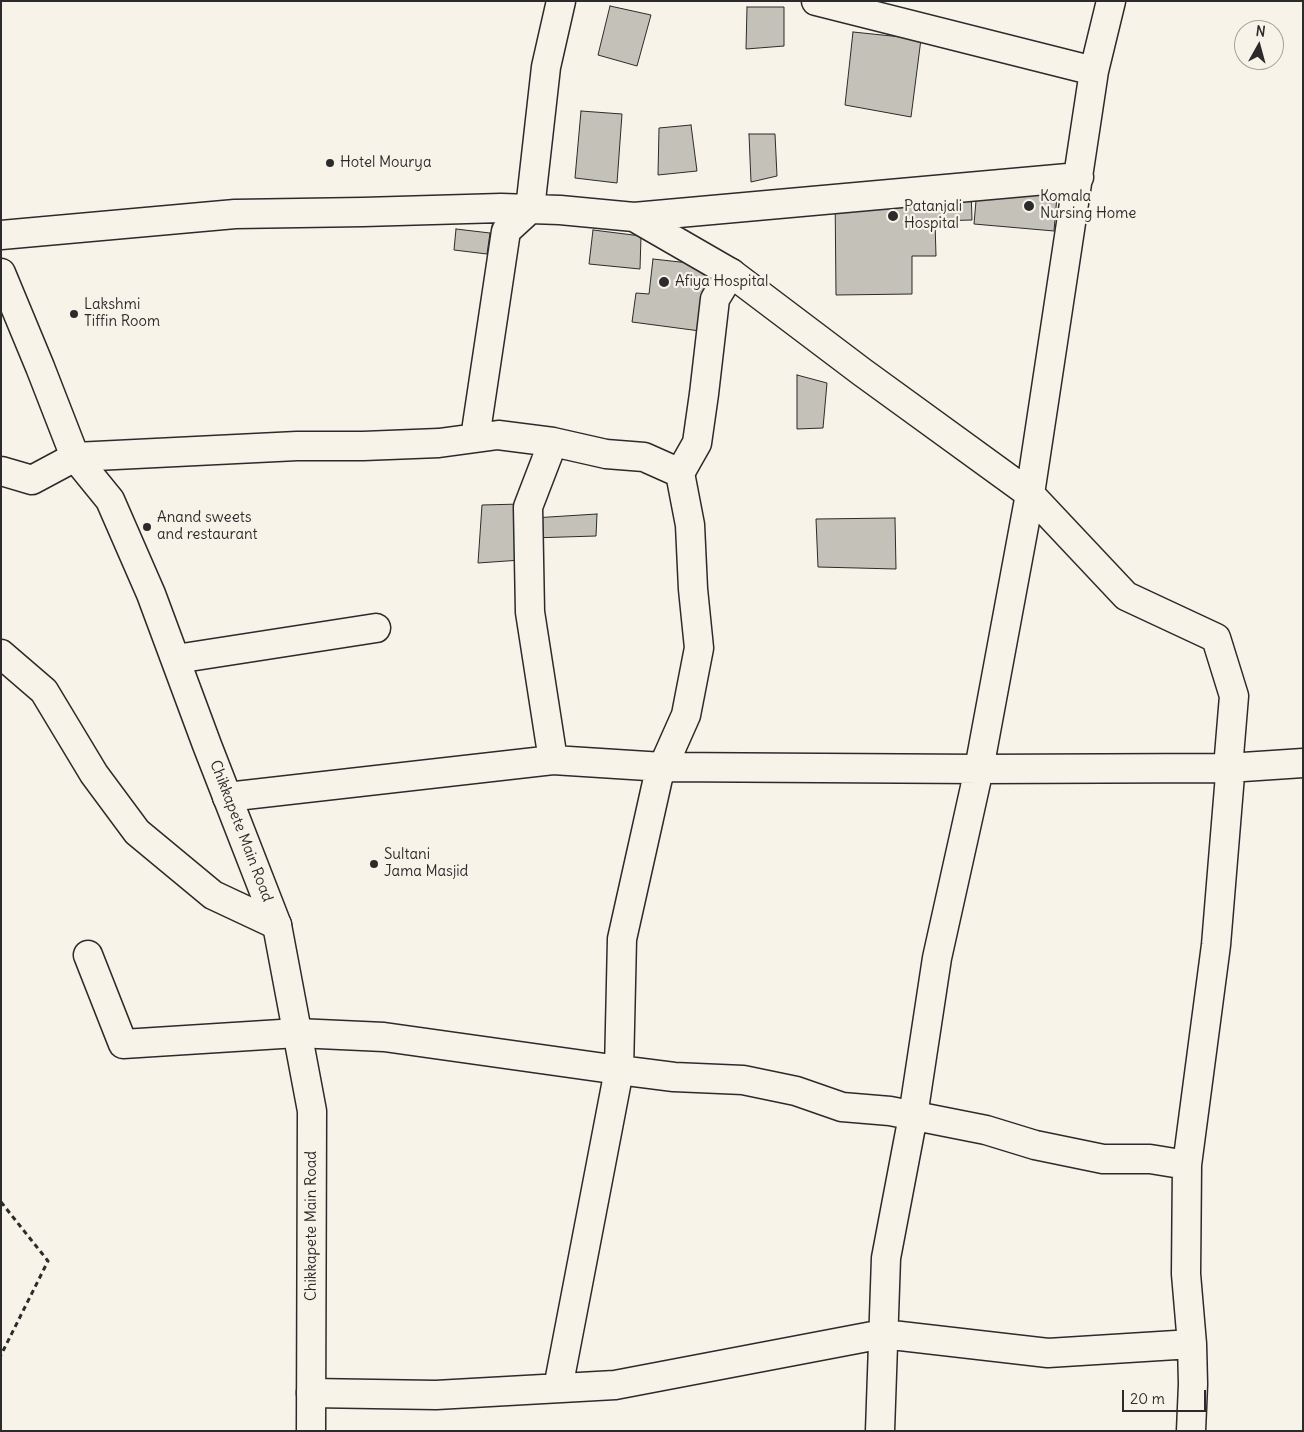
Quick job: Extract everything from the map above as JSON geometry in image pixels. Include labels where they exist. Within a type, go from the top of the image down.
[{"type":"street","points":[[475,438],[506,231],[530,209],[546,67],[562,1]]},
{"type":"street","points":[[816,1],[1094,71]]},
{"type":"street","points":[[880,1431],[886,1258],[913,1116],[937,958],[979,769],[1030,494],[1094,71],[1111,1]]},
{"type":"street","points":[[1,236],[235,214],[501,208],[560,210],[634,217],[1079,177]]},
{"type":"street","points":[[634,217],[731,273],[862,372],[1030,494],[1126,596],[1216,638],[1234,696],[1228,768],[1230,775],[1216,945],[1187,1165],[1186,1274],[1192,1344],[1193,1384],[1191,1431]]},
{"type":"street","name":"Chikkapete Main Road","points":[[1,273],[75,457],[110,500],[151,594],[277,925],[312,1111],[311,1431]]},
{"type":"street","points":[[558,1388],[619,1070],[622,939],[658,778],[686,715],[699,648],[693,589],[690,525],[680,472],[697,443],[715,299],[731,273]]},
{"type":"street","points":[[1,471],[32,480],[75,457],[297,446],[430,443],[498,435],[553,442],[606,454],[644,457],[680,472]]},
{"type":"street","points":[[553,442],[528,507],[530,612],[553,760]]},
{"type":"street","points":[[176,659],[376,628]]},
{"type":"street","points":[[1,654],[44,691],[94,774],[137,832],[214,895],[277,925]]},
{"type":"street","points":[[227,796],[553,760],[663,767],[979,769],[1228,768],[1303,763]]},
{"type":"street","points":[[88,955],[123,1044],[297,1032],[384,1037],[674,1077],[743,1080],[796,1091],[842,1107],[890,1112],[986,1130],[1035,1145],[1103,1159],[1150,1159],[1187,1165]]},
{"type":"street","points":[[311,1393],[436,1395],[615,1385],[883,1334],[1048,1353],[1192,1344]]},
{"type":"path","points":[[1,1202],[48,1261],[1,1355]]},
{"type":"building","points":[[610,6],[651,15],[637,66],[598,55]]},
{"type":"building","points":[[747,7],[784,7],[784,46],[746,49]]},
{"type":"building","points":[[853,32],[921,39],[911,117],[845,105]]},
{"type":"building","points":[[581,111],[622,114],[617,183],[575,178]]},
{"type":"building","points":[[691,125],[697,171],[658,175],[659,128]]},
{"type":"building","points":[[749,134],[775,134],[777,176],[751,182]]},
{"type":"building","points":[[971,189],[972,220],[935,221],[936,256],[912,256],[912,294],[836,295],[835,190]]},
{"type":"building","points":[[977,189],[1057,196],[1054,231],[974,224]]},
{"type":"building","points":[[456,229],[490,233],[487,254],[454,250]]},
{"type":"building","points":[[593,230],[641,236],[640,269],[589,264]]},
{"type":"building","points":[[653,259],[707,265],[700,331],[632,322],[636,293],[649,294]]},
{"type":"building","points":[[797,375],[827,383],[823,428],[797,429]]},
{"type":"building","points":[[521,504],[521,560],[478,563],[482,505]]},
{"type":"building","points":[[597,514],[596,536],[531,538],[533,518]]},
{"type":"building","points":[[895,518],[896,569],[818,567],[816,519]]},
{"type":"place","name":"Hotel Mourya","points":[[330,163]]},
{"type":"place","name":"Komala Nursing Home","points":[[1029,206]]},
{"type":"place","name":"Patanjali Hospital","points":[[893,216]]},
{"type":"place","name":"Afiya Hospital","points":[[664,282]]},
{"type":"place","name":"Lakshmi Tiffin Room","points":[[74,314]]},
{"type":"place","name":"Anand sweets and restaurant","points":[[147,527]]},
{"type":"place","name":"Sultani Jama Masjid","points":[[374,864]]}]
